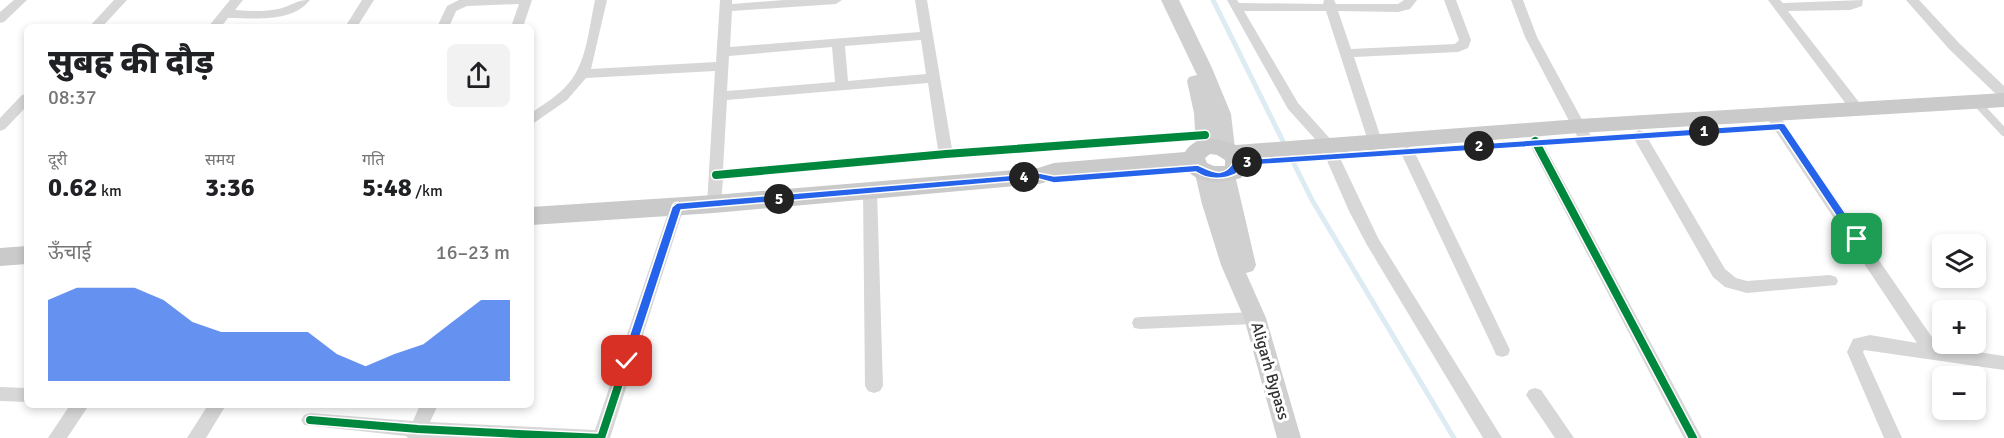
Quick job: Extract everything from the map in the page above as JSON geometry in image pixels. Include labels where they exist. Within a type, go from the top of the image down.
[{"type":"main road","name":"Aligarh Bypass","points":[[1170,0],[1192,51],[1192,69],[1204,113],[1221,158],[1212,204],[1243,295],[1253,311],[1289,438]]},
{"type":"main road","points":[[534,216],[677,207],[1039,176],[1054,179],[1221,158],[1321,151],[1407,152],[1535,141],[1582,132],[1639,135],[1777,121],[1857,109],[1993,107]]},
{"type":"main road","points":[[1321,151],[1375,141],[1582,132],[1993,107]]},
{"type":"main road","points":[[0,257],[24,255]]},
{"type":"street","points":[[0,20],[21,0]]},
{"type":"street","points":[[98,24],[121,0]]},
{"type":"street","points":[[217,24],[237,0]]},
{"type":"street","points":[[225,14],[280,13],[297,7],[304,0]]},
{"type":"street","points":[[353,24],[368,0]]},
{"type":"street","points":[[444,24],[451,9],[465,2],[524,0],[518,24]]},
{"type":"street","points":[[534,118],[579,81],[601,0]]},
{"type":"street","points":[[714,204],[725,4],[836,0]]},
{"type":"street","points":[[921,0],[945,154]]},
{"type":"street","points":[[1412,0],[1407,6],[1398,8],[1234,4],[1372,241],[1494,438]]},
{"type":"street","points":[[1346,53],[1444,50],[1464,45],[1465,40],[1450,0]]},
{"type":"street","points":[[1517,0],[1532,37],[1582,132]]},
{"type":"street","points":[[1776,3],[1851,6],[1858,3],[1857,0]]},
{"type":"street","points":[[1912,0],[1954,46],[2004,94]]},
{"type":"street","points":[[1776,3],[1857,109]]},
{"type":"street","points":[[1330,5],[1375,141]]},
{"type":"street","points":[[582,74],[722,59],[838,42],[928,35]]},
{"type":"street","points":[[838,42],[842,86]]},
{"type":"street","points":[[721,96],[932,78]]},
{"type":"street","points":[[0,126],[24,101]]},
{"type":"street","points":[[1777,121],[1932,351]]},
{"type":"street","points":[[1639,135],[1719,273],[1731,283],[1747,287],[1830,281]]},
{"type":"street","points":[[1535,141],[1693,438]]},
{"type":"street","points":[[1407,152],[1502,350]]},
{"type":"street","points":[[716,175],[945,154],[1221,158]]},
{"type":"street","points":[[870,191],[874,386]]},
{"type":"street","points":[[310,420],[416,434],[601,438],[677,207]]},
{"type":"street","points":[[1140,322],[1253,311]]},
{"type":"street","points":[[1893,438],[1856,352],[1859,344],[1870,342],[1932,351]]},
{"type":"street","points":[[1947,354],[2003,365]]},
{"type":"street","points":[[0,394],[24,395]]},
{"type":"street","points":[[1534,395],[1565,438]]},
{"type":"street","points":[[57,438],[78,408]]},
{"type":"street","points":[[196,438],[215,408]]},
{"type":"street","points":[[416,434],[428,408]]},
{"type":"lane","points":[[1993,107],[2004,132]]},
{"type":"waterway","points":[[1213,0],[1312,200],[1454,438]]},
{"type":"cycle path","points":[[716,175],[946,154],[1205,135]]},
{"type":"cycle path","points":[[1535,141],[1693,438]]},
{"type":"cycle path","points":[[310,420],[418,429],[601,438],[677,207]]},
{"type":"route","points":[[627,361],[677,207],[1039,176],[1054,179],[1198,168],[1205,174],[1225,176],[1233,172],[1237,163],[1782,126],[1857,239]]}]
